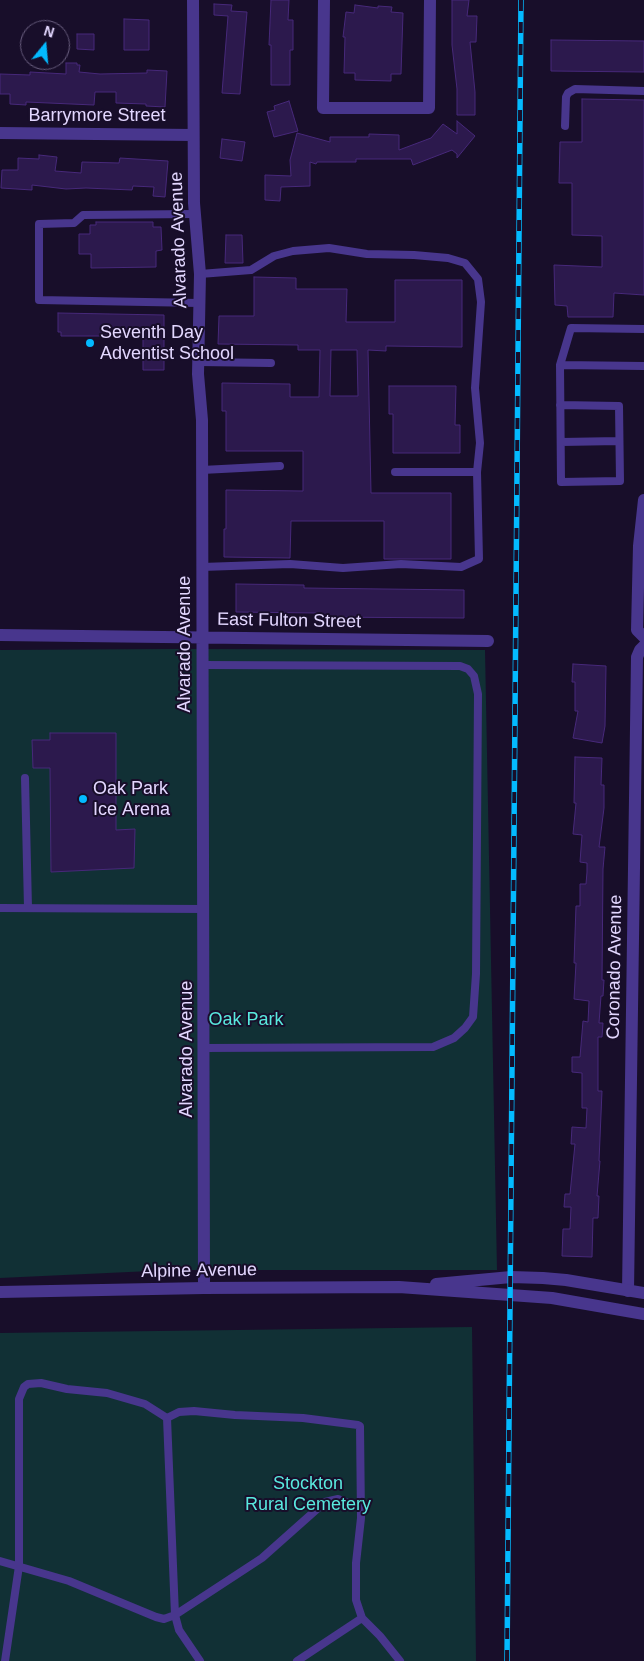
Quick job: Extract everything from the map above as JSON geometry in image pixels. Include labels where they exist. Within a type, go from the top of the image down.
[{"type":"street","name":"Alvarado Avenue","points":[[193,0],[193,135],[195,214],[200,274],[198,362],[202,420],[204,1288]]},
{"type":"street","points":[[324,0],[323,108],[429,108],[430,0]]},
{"type":"street","name":"Barrymore Street","points":[[0,133],[193,135]]},
{"type":"street","points":[[644,500],[637,630],[644,637]]},
{"type":"street","name":"East Fulton Street","points":[[0,635],[488,640]]},
{"type":"street","name":"Coronado Avenue","points":[[628,1291],[638,958],[637,657],[644,646]]},
{"type":"street","name":"Alpine Avenue","points":[[399,1287],[510,1277],[566,1280],[644,1293]]},
{"type":"street","name":"Alpine Avenue","points":[[0,1292],[399,1287],[552,1298],[644,1314]]},
{"type":"lane","points":[[564,126],[568,92],[575,89],[644,91]]},
{"type":"lane","points":[[195,214],[83,215],[74,223],[39,224],[40,300],[199,304]]},
{"type":"lane","points":[[200,274],[251,270],[274,256],[293,251],[329,248],[367,254],[448,258],[465,263],[478,278],[481,302],[475,388],[480,443],[478,472],[479,559],[460,567],[401,564],[343,568],[290,564],[202,567]]},
{"type":"lane","points":[[560,405],[619,406],[620,481],[561,482],[560,405],[560,365],[572,328],[644,329]]},
{"type":"lane","points":[[198,362],[271,363]]},
{"type":"lane","points":[[560,365],[644,366]]},
{"type":"lane","points":[[561,442],[619,441]]},
{"type":"lane","points":[[202,470],[280,466]]},
{"type":"lane","points":[[395,472],[478,472]]},
{"type":"lane","points":[[202,665],[452,666],[468,670],[474,676],[478,694],[476,974],[473,1017],[465,1028],[454,1038],[433,1048],[204,1048]]},
{"type":"lane","points":[[25,778],[28,908]]},
{"type":"lane","points":[[0,908],[204,909]]},
{"type":"lane","points":[[5,1661],[19,1566],[19,1399],[24,1387],[28,1384],[41,1383],[67,1389],[107,1393],[145,1404],[167,1418]]},
{"type":"lane","points":[[167,1418],[179,1412],[194,1411],[303,1418],[360,1426],[361,1508],[356,1563],[356,1600],[362,1618],[380,1636],[400,1661]]},
{"type":"lane","points":[[167,1418],[175,1615],[179,1630],[200,1661]]},
{"type":"lane","points":[[0,1561],[69,1581],[156,1617],[164,1618],[175,1615],[262,1558],[325,1502],[338,1500],[361,1508]]},
{"type":"lane","points":[[297,1661],[362,1618]]},
{"type":"green space","name":"Oak Park","points":[[0,650],[485,650],[497,1270],[172,1270],[0,1278]]},
{"type":"green space","name":"Stockton Rural Cemetery","points":[[472,1327],[476,1661],[0,1661],[0,1333]]},
{"type":"building","points":[[271,0],[289,0],[288,20],[293,20],[293,50],[290,50],[290,85],[271,85],[271,45],[269,45]]},
{"type":"building","points":[[452,0],[469,0],[467,16],[477,16],[476,42],[470,42],[475,92],[475,115],[457,115],[457,89],[452,45]]},
{"type":"building","points":[[214,4],[232,5],[231,11],[247,12],[240,94],[222,93],[228,16],[214,15]]},
{"type":"building","points":[[355,5],[378,8],[378,6],[392,7],[391,12],[403,13],[401,74],[391,74],[391,81],[355,80],[355,73],[344,73],[345,37],[343,37],[346,12],[354,13]]},
{"type":"building","points":[[124,19],[149,20],[149,50],[124,50]]},
{"type":"building","points":[[77,34],[94,34],[94,50],[77,49]]},
{"type":"building","points":[[551,40],[644,41],[644,72],[551,71]]},
{"type":"building","points":[[70,63],[80,65],[79,72],[100,74],[147,73],[147,70],[167,71],[165,107],[116,103],[116,92],[95,92],[94,105],[26,102],[26,105],[10,104],[10,94],[0,94],[0,74],[30,75],[30,72],[66,74],[66,70],[70,70]]},
{"type":"building","points":[[582,99],[644,100],[644,295],[614,293],[613,317],[568,317],[567,306],[555,305],[554,265],[602,267],[602,236],[572,235],[572,183],[559,183],[560,142],[582,142]]},
{"type":"building","points":[[289,101],[298,131],[274,137],[267,112],[275,110],[274,106]]},
{"type":"building","points":[[457,121],[475,136],[457,158],[457,154],[452,150],[413,165],[411,159],[356,159],[356,162],[317,162],[316,164],[310,162],[310,186],[281,187],[280,201],[265,200],[265,175],[291,176],[290,160],[297,133],[330,142],[330,137],[369,137],[369,134],[399,135],[399,150],[431,138],[443,124],[457,134]]},
{"type":"building","points":[[222,139],[245,142],[242,161],[220,158]]},
{"type":"building","points":[[39,155],[57,157],[55,171],[81,173],[82,162],[119,163],[120,158],[168,161],[165,197],[153,196],[154,187],[133,186],[132,190],[66,189],[32,185],[32,190],[1,188],[2,170],[18,170],[18,158],[39,159]]},
{"type":"building","points":[[96,222],[153,222],[153,227],[161,227],[162,250],[156,251],[156,267],[91,268],[91,254],[79,254],[79,234],[90,234],[90,225],[96,225]]},
{"type":"building","points":[[226,235],[242,235],[243,263],[225,263]]},
{"type":"building","points":[[254,277],[296,278],[296,289],[347,289],[346,322],[395,322],[395,280],[462,280],[462,347],[386,346],[386,351],[368,350],[371,493],[451,493],[451,559],[384,559],[384,521],[291,521],[290,558],[224,557],[226,490],[303,491],[303,451],[226,451],[226,411],[222,411],[222,383],[290,384],[290,397],[319,397],[320,350],[298,350],[298,345],[218,344],[219,316],[254,316]],"holes":[[[331,350],[357,350],[358,396],[330,396]]]},
{"type":"building","points":[[58,313],[164,315],[164,370],[143,370],[143,336],[61,336],[61,332],[58,332]]},
{"type":"building","points":[[389,386],[456,386],[455,425],[460,425],[460,453],[393,453],[393,414],[389,414]]},
{"type":"building","points":[[236,584],[304,585],[304,588],[464,590],[464,618],[317,617],[317,613],[236,612]]},
{"type":"building","points":[[573,664],[606,666],[605,726],[602,743],[573,738],[578,711],[575,711],[575,682],[572,682]]},
{"type":"building","name":"Oak Park Ice Arena","points":[[50,733],[116,733],[116,830],[135,829],[134,868],[51,872],[50,768],[33,768],[32,740],[50,740]]},
{"type":"building","points":[[575,757],[602,758],[601,785],[604,785],[604,808],[599,847],[605,847],[603,869],[602,980],[604,980],[599,1023],[603,1023],[602,1037],[598,1037],[598,1091],[602,1091],[597,1196],[599,1196],[598,1218],[593,1218],[592,1257],[562,1256],[563,1229],[570,1229],[571,1207],[564,1207],[565,1194],[570,1194],[575,1144],[571,1144],[572,1127],[586,1128],[587,1108],[582,1108],[582,1073],[572,1072],[572,1057],[580,1057],[583,1021],[588,1022],[589,1001],[574,999],[576,906],[580,906],[580,884],[586,884],[587,872],[587,863],[580,862],[582,835],[573,834],[576,803],[574,803]]},
{"type":"railway","points":[[507,1661],[521,0]]},
{"type":"place","name":"Seventh Day Adventist School","points":[[90,343]]},
{"type":"place","name":"Oak Park Ice Arena","points":[[83,799]]}]
